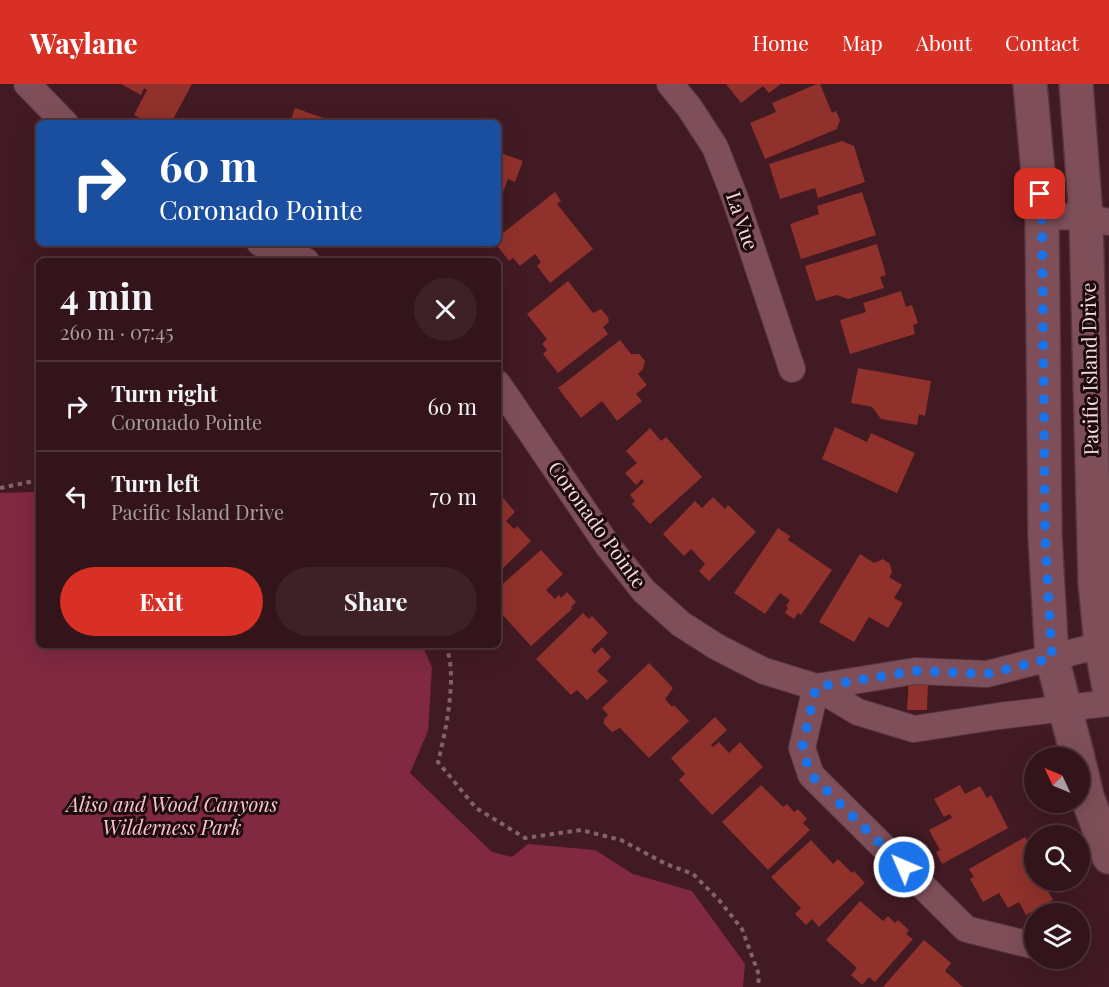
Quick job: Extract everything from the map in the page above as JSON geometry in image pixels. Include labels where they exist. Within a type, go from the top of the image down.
[{"type":"main road","points":[[1030,84],[1042,216],[1045,537],[1052,658],[1075,747]]},
{"type":"main road","name":"Pacific Island Drive","points":[[1076,84],[1097,220],[1095,582],[1101,645],[1109,688]]},
{"type":"main road","points":[[1090,802],[1109,857]]},
{"type":"street","points":[[27,84],[62,120]]},
{"type":"street","name":"La Vue","points":[[670,84],[689,107],[715,147],[735,198],[792,369]]},
{"type":"street","points":[[1042,216],[1097,220]]},
{"type":"street","points":[[268,246],[298,258]]},
{"type":"street","name":"Coronado Pointe","points":[[501,388],[608,546],[645,591],[681,624],[717,648],[764,671],[816,687],[858,711],[914,729],[1109,703]]},
{"type":"street","name":"Coronado Pointe","points":[[816,687],[915,671],[987,674],[1101,645]]},
{"type":"street","points":[[816,687],[802,748],[811,775],[966,929],[1024,943]]},
{"type":"path","points":[[0,488],[36,481]]},
{"type":"path","points":[[447,648],[451,685],[448,724],[438,762],[476,808],[525,838],[581,830],[621,840],[666,864],[693,874],[719,900],[742,929],[759,975],[758,987]]},
{"type":"green space","name":"Aliso and Wood Canyons Wilderness Park","points":[[35,492],[36,648],[423,648],[432,667],[428,731],[410,773],[492,852],[512,857],[528,844],[595,850],[633,874],[692,891],[745,964],[743,987],[0,987],[0,493]]},
{"type":"building","points":[[121,84],[192,84],[173,120],[144,120],[134,115],[147,90],[144,88],[141,95]]},
{"type":"building","points":[[726,84],[781,84],[769,93],[763,86],[741,103]]},
{"type":"building","points":[[820,84],[832,113],[836,111],[840,120],[837,129],[765,159],[750,123],[776,112],[772,103]]},
{"type":"building","points":[[295,108],[329,120],[291,120]]},
{"type":"building","points":[[842,141],[854,146],[865,182],[818,198],[815,188],[780,199],[769,164]]},
{"type":"building","points":[[501,153],[523,161],[515,182],[508,179],[501,197]]},
{"type":"building","points":[[555,192],[561,201],[557,204],[593,249],[550,283],[537,266],[541,262],[535,254],[520,266],[513,258],[509,261],[497,246],[501,246],[501,235]]},
{"type":"building","points":[[862,192],[876,235],[801,259],[790,224],[819,214],[817,206]]},
{"type":"building","points":[[877,244],[886,275],[880,277],[884,288],[848,299],[837,295],[816,301],[805,266]]},
{"type":"building","points":[[568,281],[593,313],[601,309],[608,317],[609,322],[603,327],[608,334],[558,373],[543,354],[547,350],[542,344],[547,339],[527,314]]},
{"type":"building","points":[[901,291],[906,307],[912,305],[918,323],[913,325],[915,334],[850,354],[840,320],[866,312],[863,303]]},
{"type":"building","points":[[620,340],[631,354],[639,354],[645,361],[643,369],[638,374],[647,385],[636,394],[642,401],[617,421],[602,401],[581,418],[558,388]]},
{"type":"building","points":[[858,368],[931,381],[925,416],[919,414],[917,425],[881,419],[872,407],[851,403]]},
{"type":"building","points":[[835,427],[867,442],[871,433],[915,453],[897,493],[822,459]]},
{"type":"building","points":[[650,428],[661,441],[666,437],[702,477],[650,524],[632,504],[635,501],[630,495],[644,482],[642,479],[636,485],[625,473],[637,463],[626,451]]},
{"type":"building","points":[[501,496],[515,512],[506,521],[514,529],[517,526],[531,541],[501,570]]},
{"type":"building","points":[[713,497],[725,509],[728,505],[756,532],[709,581],[699,571],[705,564],[691,549],[684,556],[663,534],[695,501],[702,508]]},
{"type":"building","points":[[778,528],[790,536],[788,540],[832,570],[801,615],[798,613],[794,619],[785,613],[790,600],[780,593],[765,614],[734,593]]},
{"type":"building","points":[[541,550],[563,574],[546,590],[555,599],[559,595],[561,598],[567,592],[576,602],[571,607],[572,609],[531,646],[501,613],[501,585]]},
{"type":"building","points":[[860,554],[874,563],[883,559],[890,564],[892,573],[889,577],[902,585],[894,598],[903,603],[888,628],[869,617],[854,642],[819,622]]},
{"type":"building","points":[[583,613],[589,619],[592,616],[608,633],[591,650],[595,654],[602,647],[611,657],[597,671],[608,681],[587,700],[577,690],[571,695],[536,659]]},
{"type":"building","points":[[649,663],[673,688],[665,699],[689,721],[649,758],[620,728],[612,732],[604,724],[604,719],[608,715],[602,708]]},
{"type":"building","points":[[909,677],[928,678],[927,710],[907,710]]},
{"type":"building","points":[[715,717],[727,730],[711,745],[713,747],[719,742],[729,753],[740,742],[763,767],[712,815],[679,780],[685,774],[671,758]]},
{"type":"building","points":[[761,785],[783,807],[787,804],[794,812],[798,809],[807,819],[803,823],[810,830],[768,870],[722,822]]},
{"type":"building","points":[[960,785],[965,794],[980,786],[987,798],[991,795],[1008,828],[942,864],[936,852],[940,850],[929,830],[952,818],[950,814],[944,817],[934,799]]},
{"type":"building","points":[[1024,838],[1024,891],[1048,891],[1053,900],[1048,903],[1024,903],[1024,911],[1019,902],[1008,908],[999,893],[983,902],[970,879],[974,877],[969,869]]},
{"type":"building","points":[[811,840],[833,864],[838,859],[865,883],[819,927],[812,919],[806,925],[795,914],[801,908],[771,877]]},
{"type":"building","points":[[860,901],[883,921],[888,916],[895,923],[898,920],[909,930],[906,934],[913,939],[875,982],[869,977],[862,985],[851,975],[857,968],[826,940]]},
{"type":"building","points":[[924,940],[951,963],[945,971],[963,987],[883,987]]},
{"type":"route","points":[[904,867],[811,775],[802,748],[816,687],[915,671],[987,674],[1052,658],[1045,537],[1040,194]]}]
